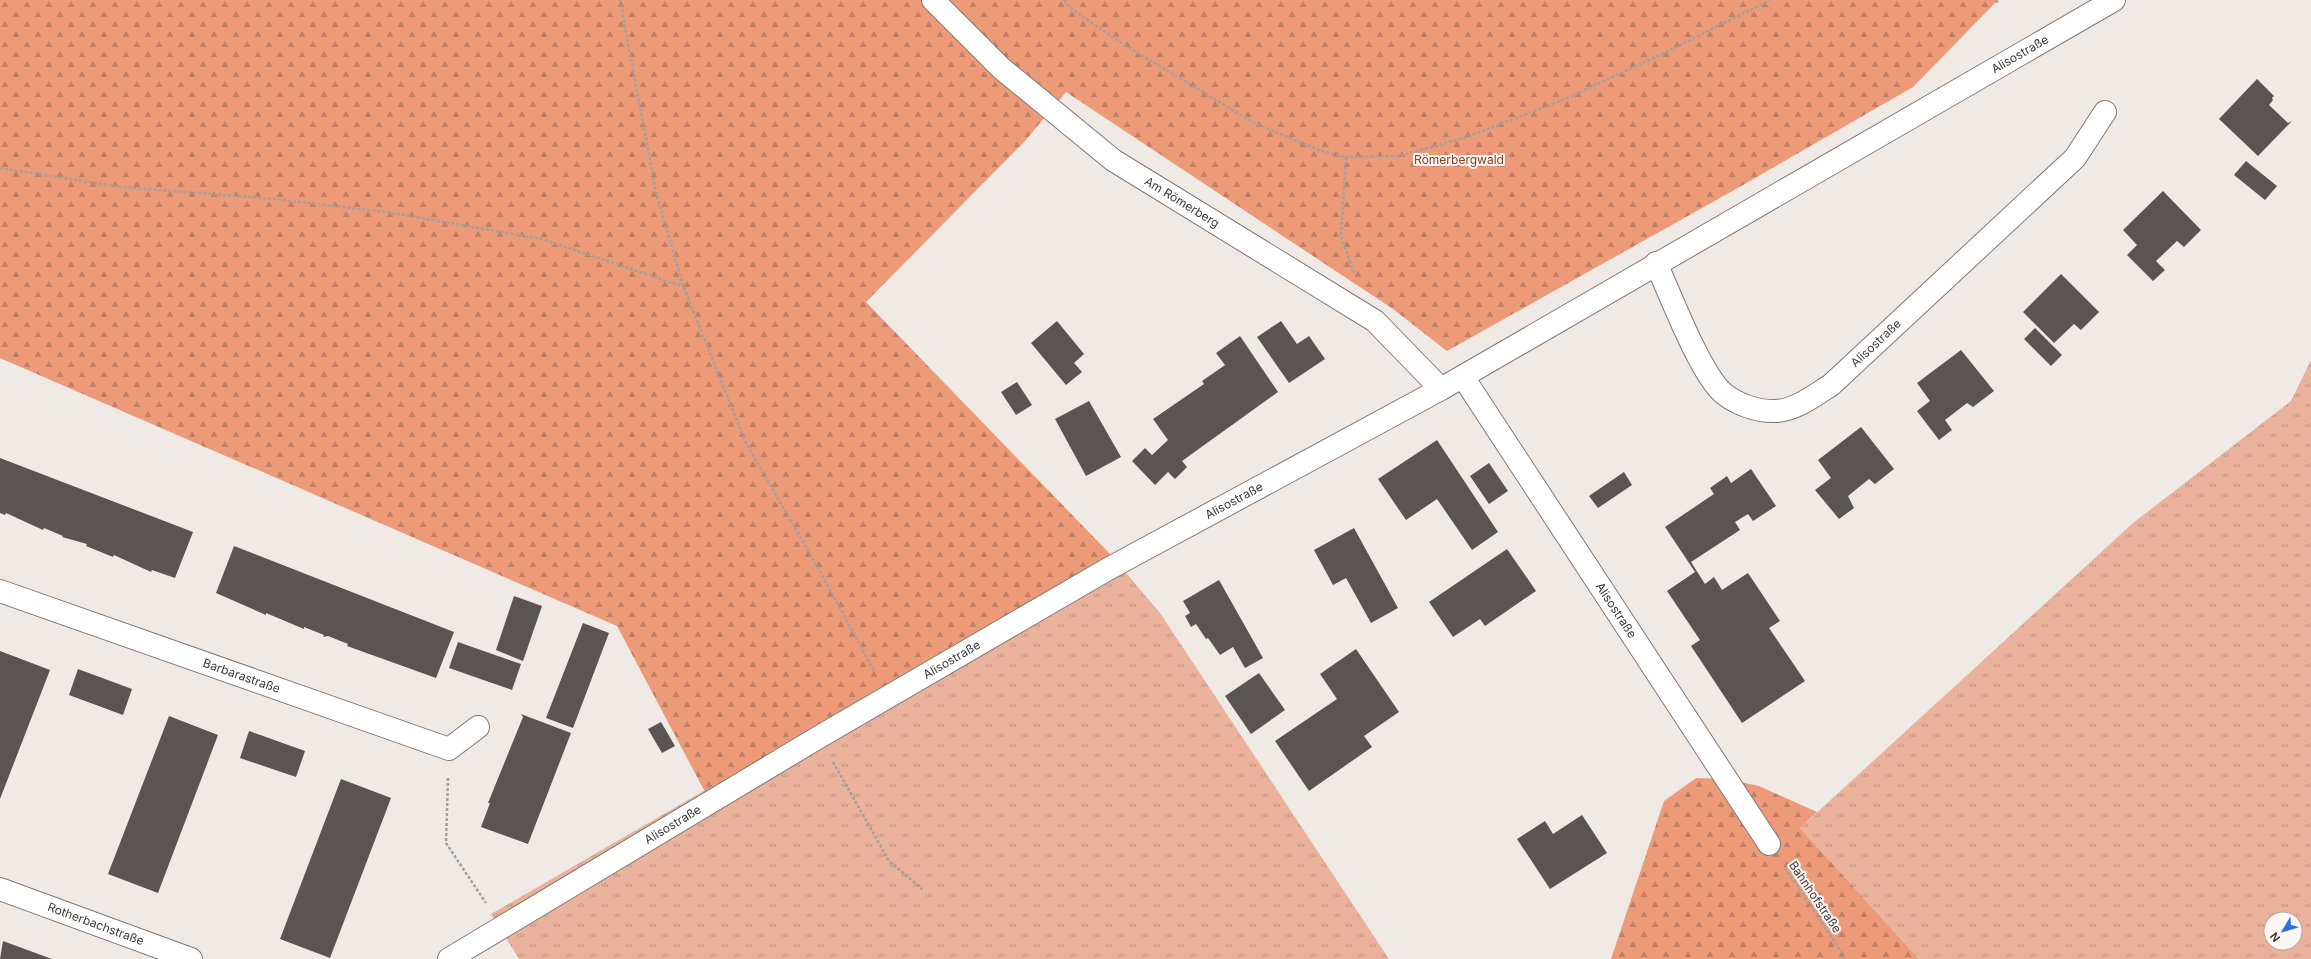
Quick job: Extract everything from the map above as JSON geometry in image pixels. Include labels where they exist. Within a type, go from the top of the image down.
[{"type":"street","name":"Am Römerberg","points":[[933,0],[1001,68],[1113,160],[1375,321],[1441,389]]},
{"type":"street","name":"Alisostraße","points":[[449,959],[503,928],[819,737],[1108,569],[1441,389],[1656,263],[2114,0]]},
{"type":"street","name":"Alisostraße","points":[[1656,263],[1706,372],[1722,393],[1746,407],[1777,411],[1805,402],[1831,385],[2075,158],[2105,112]]},
{"type":"street","name":"Alisostraße","points":[[1462,377],[1769,844]]},
{"type":"street","name":"Barbarastraße","points":[[0,591],[449,749]]},
{"type":"street","points":[[449,749],[478,727]]},
{"type":"street","name":"Rotherbachstraße","points":[[0,889],[191,959]]},
{"type":"path","points":[[620,0],[656,193],[684,288],[746,444],[821,573],[888,697]]},
{"type":"path","points":[[1064,0],[1073,10],[1120,42],[1254,124],[1319,150],[1346,157],[1399,156],[1468,137],[1563,100],[1664,53],[1770,0]]},
{"type":"path","points":[[1346,157],[1341,236],[1356,279]]},
{"type":"path","points":[[0,168],[121,186],[275,199],[418,218],[542,239],[684,288]]},
{"type":"path","points":[[819,737],[888,861],[922,889]]},
{"type":"path","points":[[449,749],[446,843],[503,928]]},
{"type":"path","name":"Bahnhofstraße","points":[[1769,844],[1846,959]]},
{"type":"green space","name":"Römerbergwald","points":[[0,0],[1998,0],[1913,87],[1736,189],[1447,351],[1393,309],[1066,92],[1025,141],[866,302],[1111,555],[705,792],[617,626],[0,358]]},
{"type":"green space","points":[[2311,360],[2311,959],[1919,959],[1800,828],[2133,523],[2291,401]]},
{"type":"green space","points":[[1111,555],[1160,613],[1389,959],[519,959],[491,914]]},
{"type":"green space","points":[[1696,778],[1726,779],[1759,786],[1817,812],[1800,828],[1919,959],[1611,959],[1664,801]]},
{"type":"building","points":[[2257,79],[2274,96],[2269,105],[2288,123],[2292,121],[2258,156],[2219,119]]},
{"type":"building","points":[[2246,161],[2277,186],[2265,200],[2234,175]]},
{"type":"building","points":[[2163,191],[2201,230],[2184,247],[2177,241],[2156,261],[2165,270],[2153,281],[2127,255],[2137,245],[2123,230]]},
{"type":"building","points":[[2061,274],[2099,312],[2081,330],[2074,324],[2054,343],[2023,312]]},
{"type":"building","points":[[1057,321],[1084,354],[1074,363],[1082,372],[1066,385],[1031,343]]},
{"type":"building","points":[[1281,321],[1297,344],[1309,336],[1325,359],[1289,383],[1257,337]]},
{"type":"building","points":[[2035,328],[2062,355],[2051,366],[2024,339]]},
{"type":"building","points":[[1240,336],[1278,392],[1182,461],[1187,467],[1175,479],[1168,472],[1155,485],[1132,461],[1145,448],[1152,455],[1168,440],[1153,419],[1204,384],[1202,381],[1225,365],[1216,353]]},
{"type":"building","points":[[1961,350],[1994,391],[1973,407],[1967,403],[1945,420],[1952,430],[1939,440],[1917,411],[1930,401],[1917,383]]},
{"type":"building","points":[[1017,382],[1032,405],[1016,415],[1001,392]]},
{"type":"building","points":[[1089,401],[1121,457],[1086,476],[1055,419]]},
{"type":"building","points":[[1861,427],[1894,469],[1875,484],[1869,479],[1848,496],[1854,508],[1839,519],[1815,490],[1831,478],[1818,460]]},
{"type":"building","points":[[1437,440],[1498,532],[1472,550],[1437,499],[1406,520],[1378,479]]},
{"type":"building","points":[[0,458],[193,532],[175,578],[152,570],[151,572],[114,555],[113,557],[86,546],[87,544],[62,537],[63,536],[44,528],[43,530],[6,513],[5,515],[0,513]]},
{"type":"building","points":[[1489,463],[1508,491],[1489,504],[1470,476]]},
{"type":"building","points":[[1751,469],[1776,506],[1753,521],[1748,514],[1735,522],[1740,530],[1691,562],[1705,584],[1714,577],[1722,590],[1748,573],[1780,621],[1769,628],[1805,681],[1742,723],[1691,646],[1700,640],[1667,591],[1695,572],[1665,527],[1714,494],[1710,488],[1727,476],[1731,483]]},
{"type":"building","points":[[1624,472],[1632,485],[1598,508],[1589,496]]},
{"type":"building","points":[[1354,528],[1398,608],[1371,623],[1346,578],[1333,585],[1314,550]]},
{"type":"building","points":[[234,546],[454,632],[436,678],[347,646],[348,644],[328,636],[323,637],[324,635],[304,627],[304,629],[266,613],[266,615],[216,593]]},
{"type":"building","points":[[1507,549],[1536,591],[1485,626],[1480,619],[1453,637],[1429,602]]},
{"type":"building","points":[[1219,580],[1263,658],[1245,668],[1233,647],[1220,655],[1208,638],[1206,639],[1196,624],[1191,627],[1185,616],[1190,613],[1183,601]]},
{"type":"building","points":[[514,596],[542,606],[523,661],[496,650]]},
{"type":"building","points":[[583,623],[609,633],[573,728],[546,718]]},
{"type":"building","points":[[458,642],[521,664],[512,690],[449,668]]},
{"type":"building","points":[[1356,649],[1399,712],[1364,736],[1372,747],[1309,791],[1275,741],[1337,699],[1320,674]]},
{"type":"building","points":[[0,651],[50,670],[0,799]]},
{"type":"building","points":[[78,669],[132,689],[123,715],[69,695]]},
{"type":"building","points":[[1259,673],[1285,710],[1251,734],[1225,696]]},
{"type":"building","points":[[521,714],[571,733],[528,844],[481,827],[490,803],[488,803],[523,717]]},
{"type":"building","points":[[169,716],[218,735],[158,893],[108,874]]},
{"type":"building","points":[[661,722],[675,746],[662,753],[648,729]]},
{"type":"building","points":[[249,731],[305,751],[296,777],[240,758]]},
{"type":"building","points":[[341,779],[391,798],[330,958],[280,939]]},
{"type":"building","points":[[1582,815],[1607,853],[1550,889],[1517,839],[1545,821],[1553,834]]},
{"type":"building","points":[[3,941],[52,959],[0,959]]}]
